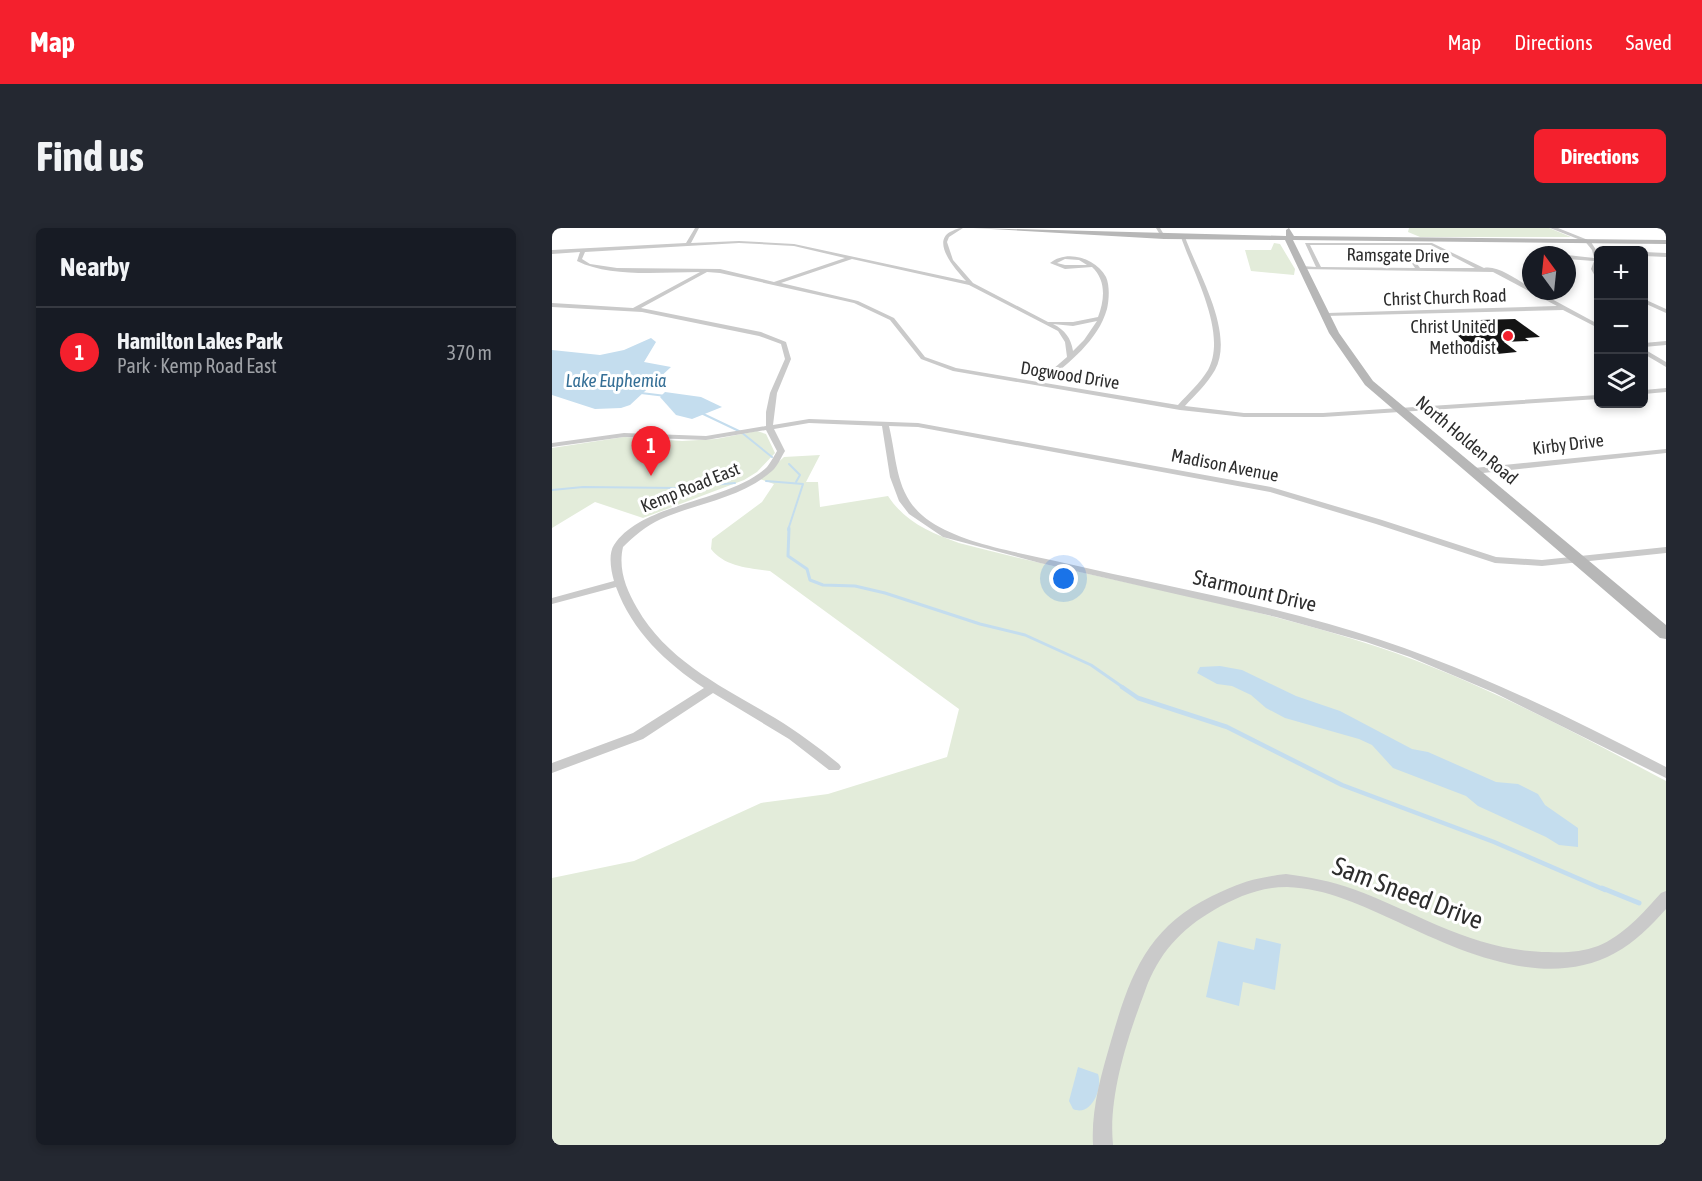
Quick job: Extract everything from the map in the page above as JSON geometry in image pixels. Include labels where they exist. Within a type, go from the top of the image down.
[{"type":"main road","points":[[976,228],[1164,237],[1666,242]]},
{"type":"main road","points":[[1007,228],[1164,237]]},
{"type":"main road","name":"North Holden Road","points":[[1277,228],[1281,235],[1288,238],[1345,353],[1357,369],[1401,410],[1666,634]]},
{"type":"main road","name":"North Holden Road","points":[[1288,228],[1291,236],[1288,238]]},
{"type":"street","points":[[688,244],[697,228]]},
{"type":"street","points":[[961,228],[947,236],[945,242],[949,262],[971,284]]},
{"type":"street","points":[[1158,228],[1164,237]]},
{"type":"street","points":[[1553,228],[1585,240],[1594,249]]},
{"type":"street","points":[[1180,408],[1214,366],[1218,343],[1201,285],[1183,237]]},
{"type":"street","points":[[1437,239],[1522,285]]},
{"type":"street","points":[[552,252],[688,244],[781,243],[854,257],[971,284],[1060,330],[1068,342],[1070,356]]},
{"type":"street","points":[[1320,269],[1307,244],[1432,244],[1485,271]]},
{"type":"street","name":"Dogwood Drive","points":[[584,249],[579,260],[601,268],[636,271],[710,269],[870,307],[892,319],[918,354],[937,364],[975,375],[1180,408],[1275,416],[1594,397]]},
{"type":"street","points":[[1648,254],[1665,255]]},
{"type":"street","points":[[775,283],[854,257]]},
{"type":"street","points":[[1039,385],[1086,342],[1105,308],[1105,281],[1100,270],[1090,266],[1065,267],[1053,263],[1059,258],[1077,258],[1085,260],[1090,266]]},
{"type":"street","points":[[1576,258],[1594,260]]},
{"type":"street","points":[[1379,260],[1416,261],[1419,270]]},
{"type":"street","points":[[912,269],[929,268]]},
{"type":"street","name":"Ramsgate Drive","points":[[1302,268],[1495,270]]},
{"type":"street","points":[[634,309],[710,269]]},
{"type":"street","points":[[1549,300],[1594,323]]},
{"type":"street","points":[[1648,303],[1666,311]]},
{"type":"street","name":"Kemp Road East","points":[[552,305],[634,309],[761,334],[784,343],[788,359],[779,374],[774,392],[770,426],[781,451],[771,466],[739,487],[666,512],[629,532],[618,546],[616,554],[619,583],[632,612],[652,643],[677,664],[794,736],[834,767]]},
{"type":"street","name":"Christ Church Road","points":[[1327,315],[1564,308]]},
{"type":"street","points":[[1046,321],[1073,324],[1100,318]]},
{"type":"street","points":[[1648,345],[1666,343]]},
{"type":"street","points":[[1648,354],[1666,365]]},
{"type":"street","points":[[1648,392],[1666,390]]},
{"type":"street","name":"Madison Avenue","points":[[770,426],[819,421],[918,425],[1271,490],[1495,560],[1542,563],[1666,550]]},
{"type":"street","name":"Starmount Drive","points":[[885,424],[897,492],[902,503],[925,523],[946,535],[1327,627],[1390,647],[1509,694],[1666,773]]},
{"type":"street","points":[[553,444],[624,435],[706,438],[770,426]]},
{"type":"street","name":"Kirby Drive","points":[[1474,471],[1666,451]]},
{"type":"street","points":[[552,601],[619,583]]},
{"type":"street","points":[[552,768],[638,736],[713,688]]},
{"type":"street","name":"Sam Sneed Drive","points":[[1103,1145],[1102,1120],[1130,1009],[1145,965],[1165,937],[1196,912],[1240,889],[1258,883],[1282,881],[1311,883],[1338,891],[1468,945],[1497,954],[1538,960],[1574,959],[1608,950],[1635,931],[1666,898]]},
{"type":"green space","points":[[1409,228],[1549,228],[1571,237],[1420,237],[1408,232]]},
{"type":"green space","points":[[1274,243],[1280,244],[1295,269],[1294,275],[1251,271],[1245,250],[1271,250]]},
{"type":"green space","points":[[757,431],[766,434],[775,453],[757,472],[744,480],[643,518],[595,502],[552,528],[552,448],[624,437],[682,441],[716,439]]},
{"type":"green space","points":[[820,455],[806,482],[818,482],[820,507],[888,496],[902,513],[919,526],[959,543],[1275,617],[1378,647],[1416,660],[1489,691],[1666,781],[1666,1145],[552,1145],[552,878],[634,861],[761,803],[828,794],[947,757],[959,709],[770,571],[730,563],[711,549],[712,539],[762,502],[774,484],[760,479],[784,457]]},
{"type":"water","name":"Lake Euphemia","points":[[651,338],[656,342],[644,362],[671,367],[630,405],[621,408],[595,409],[552,395],[552,350],[600,355],[624,350]]},
{"type":"water","points":[[665,392],[701,397],[722,407],[692,419],[676,415],[660,397]]},
{"type":"water","points":[[1220,666],[1242,670],[1296,696],[1340,711],[1412,749],[1428,752],[1496,782],[1518,784],[1538,794],[1545,805],[1578,828],[1578,847],[1559,845],[1478,806],[1466,796],[1393,768],[1372,745],[1359,739],[1285,718],[1266,708],[1251,695],[1232,686],[1217,684],[1197,673],[1200,667]]},
{"type":"water","points":[[1256,938],[1281,944],[1275,990],[1243,982],[1239,1006],[1206,997],[1218,941],[1254,950]]},
{"type":"water","points":[[1078,1067],[1098,1074],[1099,1080],[1094,1100],[1085,1109],[1079,1110],[1073,1109],[1069,1101]]},
{"type":"building","name":"Christ United Methodist","points":[[1515,319],[1540,337],[1525,338],[1529,341],[1504,342],[1517,352],[1497,354],[1478,355],[1446,324],[1485,324],[1480,320]]},
{"type":"waterway","points":[[641,393],[666,396]]},
{"type":"waterway","points":[[699,412],[741,432],[772,457]]},
{"type":"waterway","points":[[789,464],[800,475],[796,482]]},
{"type":"waterway","points":[[766,481],[803,484],[788,530]]},
{"type":"waterway","points":[[552,490],[583,487],[678,488],[735,483]]},
{"type":"waterway","points":[[789,528],[788,556],[807,569],[810,580],[823,585],[855,586],[885,593],[980,624],[1025,635],[1091,665],[1124,688]]},
{"type":"waterway","points":[[1122,687],[1138,698],[1227,727],[1342,785],[1494,842],[1605,890]]},
{"type":"waterway","points":[[1602,888],[1639,903]]},
{"type":"place","name":"Christ United Methodist","points":[[1508,336]]},
{"type":"place","name":"Hamilton Lakes Park","points":[[651,476]]}]
